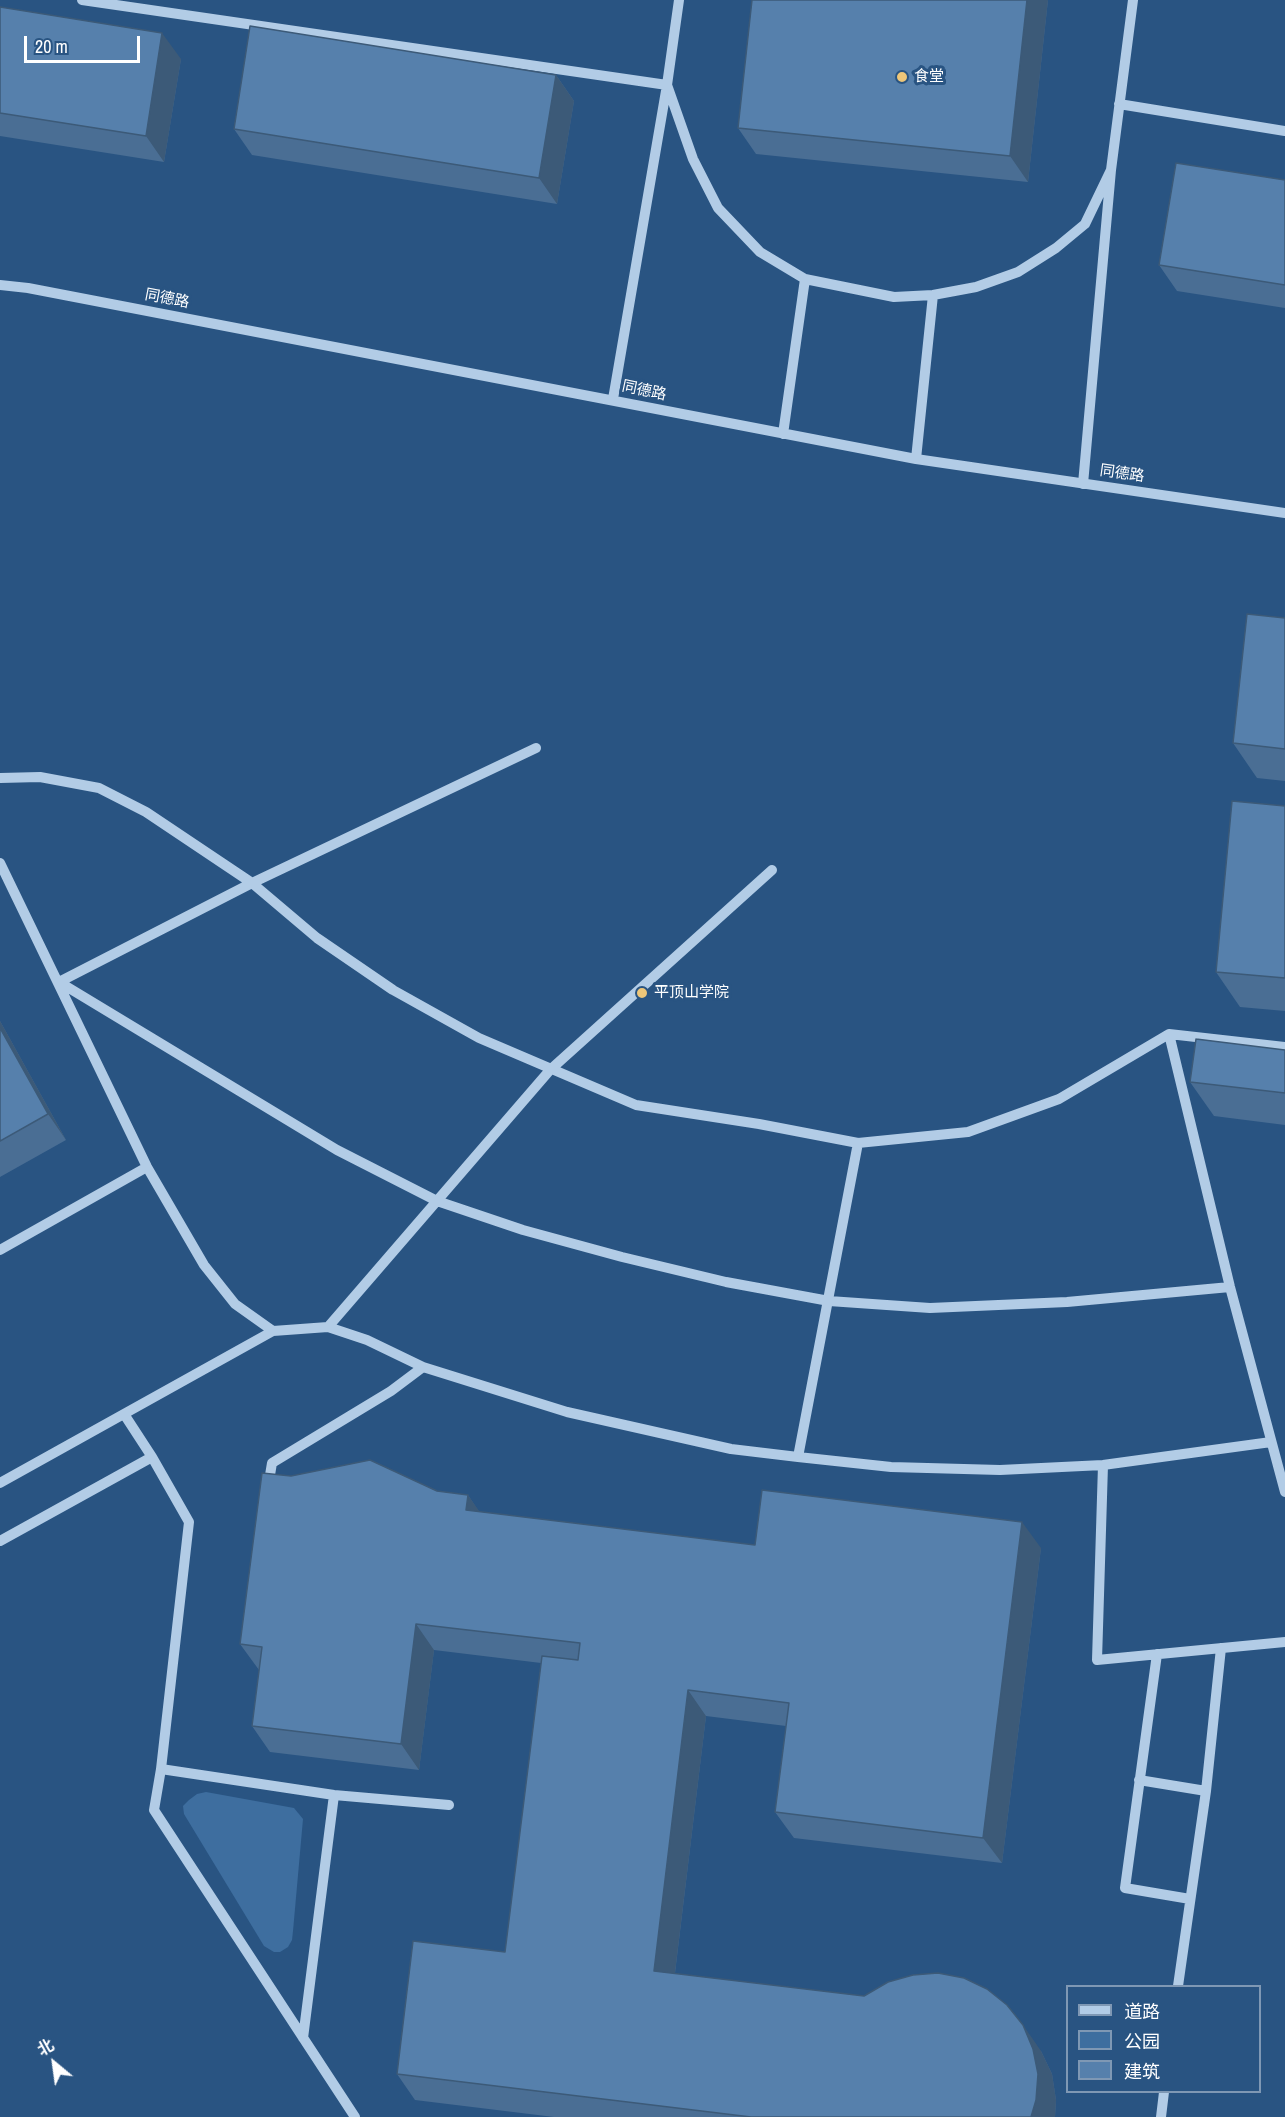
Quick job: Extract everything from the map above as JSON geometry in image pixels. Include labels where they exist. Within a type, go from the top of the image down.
[{"type":"street","points":[[82,0],[667,85]]},
{"type":"street","points":[[613,399],[667,85],[679,0]]},
{"type":"street","points":[[1083,484],[1111,170],[1132,0]]},
{"type":"street","points":[[667,85],[693,159],[718,208],[760,252],[805,279],[894,297],[933,296],[976,287],[1018,272],[1056,248],[1085,224],[1111,170]]},
{"type":"street","points":[[1119,104],[1285,131]]},
{"type":"street","points":[[783,434],[805,279]]},
{"type":"street","name":"同德路","points":[[0,285],[28,288],[613,399],[916,459],[1285,513]]},
{"type":"street","points":[[916,459],[933,296]]},
{"type":"street","points":[[59,981],[252,883],[536,748]]},
{"type":"street","points":[[0,778],[40,777],[99,788],[146,812],[252,883],[317,938],[393,990],[479,1038],[636,1105],[759,1124],[858,1143],[968,1132],[1059,1099],[1169,1034],[1285,1047]]},
{"type":"street","points":[[0,863],[147,1167],[204,1265],[235,1304],[273,1330]]},
{"type":"street","points":[[328,1327],[550,1070],[772,870]]},
{"type":"street","points":[[59,981],[337,1150],[437,1201],[523,1230],[622,1257],[726,1282],[829,1301],[930,1308],[1067,1302],[1230,1287]]},
{"type":"street","points":[[1169,1034],[1230,1287],[1285,1492]]},
{"type":"street","points":[[798,1457],[858,1143]]},
{"type":"street","points":[[0,1250],[147,1167]]},
{"type":"street","points":[[0,1483],[273,1330],[328,1327],[367,1340],[423,1367],[567,1412],[731,1449],[902,1467],[1000,1470],[1102,1465],[1271,1442]]},
{"type":"street","points":[[266,1496],[272,1463],[391,1391],[423,1367]]},
{"type":"street","points":[[124,1414],[152,1457],[189,1522],[161,1769],[154,1810],[355,2117]]},
{"type":"street","points":[[0,1541],[152,1457]]},
{"type":"street","points":[[1102,1465],[1097,1660],[1285,1642]]},
{"type":"street","points":[[1178,1985],[1206,1791],[1221,1648]]},
{"type":"street","points":[[1156,1654],[1125,1888],[1190,1899]]},
{"type":"street","points":[[161,1769],[334,1794],[449,1805]]},
{"type":"street","points":[[1139,1780],[1206,1791]]},
{"type":"street","points":[[303,2038],[334,1794]]},
{"type":"street","points":[[1161,2117],[1164,2093]]},
{"type":"green space","points":[[206,1792],[294,1808],[303,1819],[292,1940],[288,1947],[280,1952],[274,1952],[264,1946],[184,1814],[183,1806],[189,1800],[197,1794]]},
{"type":"building","name":"食堂","points":[[752,0],[1027,0],[1010,156],[738,128]]},
{"type":"building","points":[[0,7],[162,33],[146,136],[0,113]]},
{"type":"building","points":[[250,26],[556,75],[539,178],[234,129]]},
{"type":"building","points":[[1176,163],[1285,180],[1285,285],[1159,265]]},
{"type":"building","points":[[1247,614],[1285,618],[1285,749],[1233,743]]},
{"type":"building","points":[[1232,801],[1285,806],[1285,978],[1216,972]]},
{"type":"building","points":[[0,1028],[48,1114],[0,1141]]},
{"type":"building","points":[[1196,1039],[1285,1050],[1285,1093],[1190,1082]]},
{"type":"building","points":[[370,1460],[437,1491],[468,1495],[466,1510],[755,1545],[762,1490],[1022,1522],[983,1838],[775,1812],[789,1703],[688,1690],[654,1971],[864,1996],[888,1982],[913,1975],[938,1973],[964,1978],[987,1989],[1007,2005],[1023,2025],[1033,2049],[1038,2074],[1036,2100],[1031,2117],[751,2117],[397,2074],[413,1941],[505,1952],[542,1656],[578,1660],[580,1643],[416,1624],[401,1744],[252,1726],[262,1647],[240,1644],[262,1473],[291,1476]]},
{"type":"place","name":"食堂","points":[[902,77]]},
{"type":"place","name":"平顶山学院","points":[[642,993]]}]
